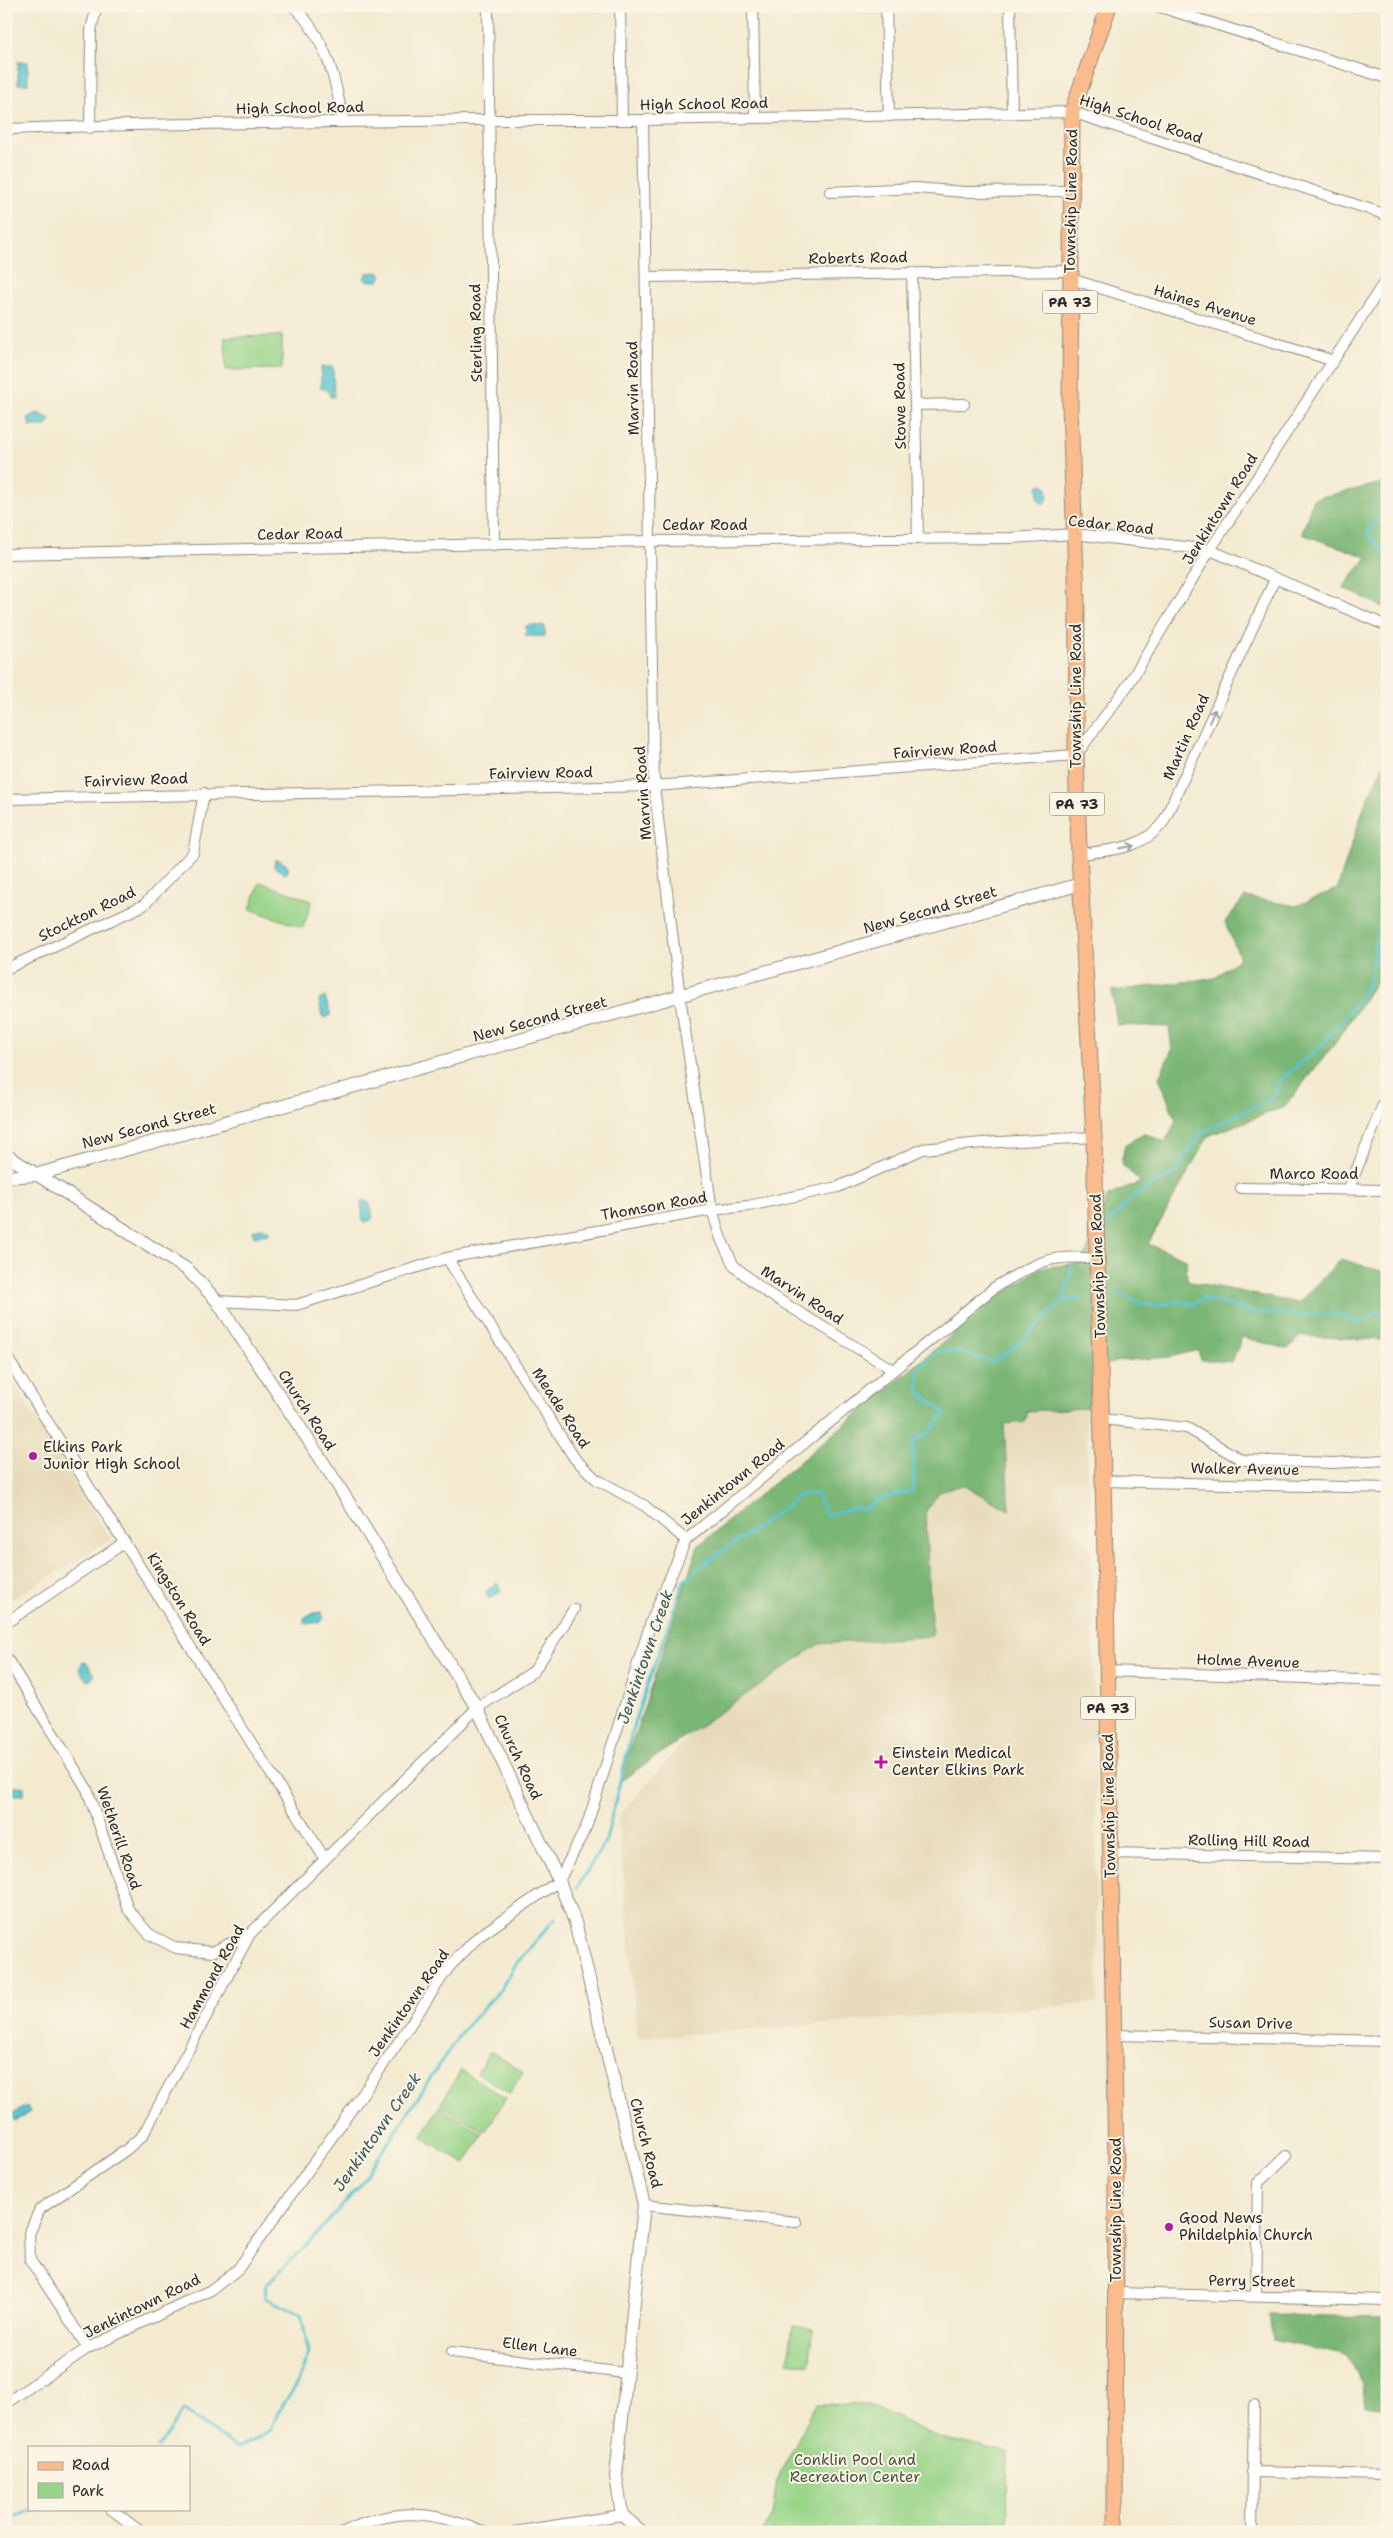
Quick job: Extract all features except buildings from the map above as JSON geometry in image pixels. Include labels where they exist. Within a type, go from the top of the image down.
[{"type":"main road","name":"Township Line Road","points":[[1109,6],[1072,112],[1070,406],[1075,534],[1076,755],[1079,854],[1094,1137],[1108,1671],[1114,2035],[1115,2532]]},
{"type":"street","points":[[90,128],[91,30],[97,6]]},
{"type":"street","points":[[293,6],[314,33],[327,57],[336,84],[343,122]]},
{"type":"street","name":"Sterling Road","points":[[488,6],[494,545]]},
{"type":"street","points":[[620,6],[622,120]]},
{"type":"street","points":[[753,6],[755,118]]},
{"type":"street","points":[[886,6],[889,116]]},
{"type":"street","points":[[1010,6],[1012,113]]},
{"type":"street","points":[[1157,6],[1387,78]]},
{"type":"street","name":"High School Road","points":[[6,129],[343,122],[643,120],[1072,112],[1387,215]]},
{"type":"street","name":"Marvin Road","points":[[643,120],[654,786],[680,997],[712,1210],[721,1238],[734,1266],[766,1292],[893,1370]]},
{"type":"street","points":[[830,192],[916,188],[964,192],[1071,191]]},
{"type":"street","name":"Roberts Road","points":[[646,277],[912,272],[1071,275]]},
{"type":"street","name":"Stowe Road","points":[[912,272],[918,539]]},
{"type":"street","name":"Haines Avenue","points":[[1071,275],[1331,360]]},
{"type":"street","name":"Jenkintown Road","points":[[1076,755],[1128,685],[1210,550],[1331,360],[1386,279]]},
{"type":"street","points":[[916,405],[964,404]]},
{"type":"street","name":"Cedar Road","points":[[6,554],[651,541],[1011,538],[1075,534],[1210,550],[1387,626]]},
{"type":"street","name":"Martin Road","points":[[1079,854],[1136,845],[1152,836],[1164,821],[1275,579]]},
{"type":"street","name":"Fairview Road","points":[[6,799],[204,793],[654,786],[1076,755]]},
{"type":"street","name":"Stockton Road","points":[[6,969],[144,905],[193,852],[204,793]]},
{"type":"street","name":"New Second Street","points":[[6,1177],[35,1175],[1081,884]]},
{"type":"street","points":[[1349,1188],[1387,1095]]},
{"type":"street","name":"Thomson Road","points":[[217,1301],[296,1305],[447,1258],[712,1210],[748,1206],[838,1187],[923,1149],[982,1143],[1094,1137]]},
{"type":"street","name":"Church Road","points":[[6,1155],[188,1270],[217,1301],[334,1479],[477,1708],[559,1881],[575,1922],[644,2205],[625,2373],[616,2476],[622,2515]]},
{"type":"street","name":"Marco Road","points":[[1241,1188],[1387,1190]]},
{"type":"street","name":"Jenkintown Road","points":[[6,2403],[88,2348],[211,2290],[238,2269],[375,2076],[449,1967],[478,1937],[559,1881],[587,1825],[652,1622],[686,1540],[995,1286],[1044,1260],[1070,1256],[1096,1258]]},
{"type":"street","name":"Meade Road","points":[[447,1258],[575,1459],[596,1478],[645,1506],[686,1540]]},
{"type":"street","name":"Kingston Road","points":[[6,1356],[325,1859]]},
{"type":"street","points":[[1102,1419],[1187,1428],[1242,1460],[1334,1462],[1387,1460]]},
{"type":"street","name":"Walker Avenue","points":[[1103,1481],[1387,1488]]},
{"type":"street","points":[[6,1623],[11,1614],[125,1542]]},
{"type":"street","name":"Hammond Road","points":[[88,2348],[30,2260],[29,2234],[40,2209],[126,2150],[143,2134],[250,1934],[477,1708],[534,1671],[574,1609]]},
{"type":"street","name":"Wetherill Road","points":[[6,1657],[87,1789],[128,1909],[149,1934],[176,1948],[212,1952],[250,1934]]},
{"type":"street","name":"Holme Avenue","points":[[1108,1671],[1387,1681]]},
{"type":"street","name":"Rolling Hill Road","points":[[1110,1853],[1387,1859]]},
{"type":"street","name":"Susan Drive","points":[[1114,2035],[1387,2041]]},
{"type":"street","points":[[1256,2296],[1258,2183],[1286,2156]]},
{"type":"street","points":[[644,2205],[796,2222]]},
{"type":"street","name":"Perry Street","points":[[1116,2293],[1387,2300]]},
{"type":"street","name":"Ellen Lane","points":[[452,2352],[625,2373]]},
{"type":"street","points":[[1252,2532],[1254,2405]]},
{"type":"street","points":[[1252,2472],[1387,2475]]},
{"type":"street","points":[[112,2510],[141,2532]]},
{"type":"street","points":[[344,2532],[379,2518],[405,2512],[437,2516],[483,2532]]},
{"type":"street","points":[[514,2532],[622,2515],[642,2532]]},
{"type":"shaded area","name":"Elkins Park Junior High School","points":[[6,1371],[111,1540],[6,1603]]},
{"type":"shaded area","name":"Einstein Medical Center Elkins Park","points":[[1085,1379],[1093,1619],[1098,2003],[638,2038],[618,1817],[715,1706],[1012,1406]]},
{"type":"green space","points":[[282,336],[282,369],[226,370],[225,337]]},
{"type":"green space","points":[[1387,482],[1387,609],[1343,588],[1367,557],[1302,534],[1313,499]]},
{"type":"green space","points":[[1387,757],[1387,964],[1337,1041],[1284,1107],[1208,1136],[1148,1244],[1186,1259],[1187,1281],[1298,1303],[1341,1259],[1387,1273],[1387,1340],[1300,1336],[1288,1349],[1242,1337],[1232,1362],[1201,1360],[1198,1350],[1170,1357],[1118,1361],[1092,1370],[1089,1408],[1028,1411],[1025,1422],[1004,1424],[1009,1510],[963,1485],[939,1492],[925,1513],[932,1636],[819,1644],[619,1782],[698,1546],[998,1297],[1040,1268],[1082,1263],[1108,1196],[1141,1182],[1121,1164],[1125,1145],[1144,1133],[1165,1142],[1176,1121],[1159,1077],[1172,1050],[1169,1027],[1117,1025],[1112,991],[1215,978],[1240,958],[1225,922],[1245,897],[1296,906],[1337,889],[1365,804]]},
{"type":"green space","points":[[260,882],[312,901],[303,928],[250,909]]},
{"type":"green space","points":[[490,2051],[523,2072],[510,2093],[477,2073]]},
{"type":"green space","points":[[461,2070],[506,2098],[485,2132],[440,2105]]},
{"type":"green space","points":[[439,2107],[483,2134],[465,2164],[421,2137]]},
{"type":"green space","points":[[1269,2315],[1387,2317],[1387,2408],[1365,2405],[1363,2386],[1348,2356],[1273,2340]]},
{"type":"green space","points":[[793,2326],[814,2329],[809,2365],[788,2362]]},
{"type":"green space","name":"Conklin Pool and Recreation Center","points":[[816,2404],[869,2405],[941,2438],[1007,2452],[1008,2532],[763,2532],[772,2515],[777,2480]]},
{"type":"water","points":[[18,62],[28,62],[28,84],[18,84]]},
{"type":"water","points":[[379,272],[382,275],[379,281],[366,281],[364,278],[367,273]]},
{"type":"water","points":[[321,367],[333,367],[334,397],[330,397],[328,391],[321,388]]},
{"type":"water","points":[[38,413],[50,419],[47,426],[30,426],[28,417]]},
{"type":"water","points":[[1043,484],[1047,487],[1048,499],[1043,504],[1038,499],[1038,486]]},
{"type":"water","points":[[526,626],[545,626],[545,636],[526,636]]},
{"type":"water","points":[[275,860],[279,860],[288,866],[288,872],[285,874],[274,867]]},
{"type":"water","points":[[325,997],[331,1015],[325,1018],[322,1016],[319,1000]]},
{"type":"water","points":[[365,1200],[369,1203],[373,1216],[371,1220],[365,1222],[363,1221],[361,1202]]},
{"type":"water","points":[[263,1227],[269,1230],[269,1234],[254,1237],[252,1231]]},
{"type":"water","points":[[497,1583],[502,1591],[489,1599],[485,1592]]},
{"type":"water","points":[[321,1612],[324,1618],[320,1622],[306,1624],[304,1622],[304,1618],[310,1614]]},
{"type":"water","points":[[83,1662],[87,1663],[95,1675],[90,1681],[86,1680],[79,1669]]},
{"type":"water","points":[[8,1787],[24,1787],[24,1795],[9,1795],[6,1793]]},
{"type":"water","points":[[27,2106],[30,2112],[15,2121],[11,2115]]},
{"type":"water","points":[[971,2524],[974,2532],[951,2532]]},
{"type":"waterway","name":"Jenkintown Creek","points":[[1387,523],[1375,522],[1367,534],[1387,555]]},
{"type":"waterway","name":"Jenkintown Creek","points":[[1109,1223],[1132,1197],[1176,1172],[1202,1132],[1275,1096],[1280,1080],[1319,1048],[1359,1000],[1370,980],[1382,911],[1387,902]]},
{"type":"waterway","name":"Jenkintown Creek","points":[[577,1888],[606,1840],[634,1723],[684,1581],[705,1563],[768,1520],[801,1494],[817,1494],[826,1515],[856,1508],[863,1510],[879,1499],[912,1491],[914,1485],[913,1441],[929,1433],[945,1413],[919,1392],[918,1370],[936,1352],[955,1351],[993,1362],[1016,1346],[1063,1301],[1072,1267]]},
{"type":"waterway","points":[[1118,1294],[1149,1305],[1160,1305],[1177,1301],[1194,1305],[1202,1298],[1257,1313],[1298,1315],[1336,1313],[1359,1323],[1380,1311],[1387,1312]]},
{"type":"waterway","points":[[1063,1301],[1082,1299]]},
{"type":"waterway","name":"Jenkintown Creek","points":[[159,2446],[184,2410],[237,2449],[271,2429],[278,2413],[297,2384],[309,2353],[301,2314],[265,2298],[266,2285],[310,2241],[358,2188],[462,2031],[500,1990],[516,1964],[555,1919]]},
{"type":"waterway","name":"Jenkintown Creek","points":[[6,2521],[33,2510]]},
{"type":"place","name":"Elkins Park Junior High School","points":[[33,1456]]},
{"type":"place","name":"Einstein Medical Center Elkins Park","points":[[881,1762]]},
{"type":"place","name":"Good News Phildelphia Church","points":[[1169,2227]]}]
